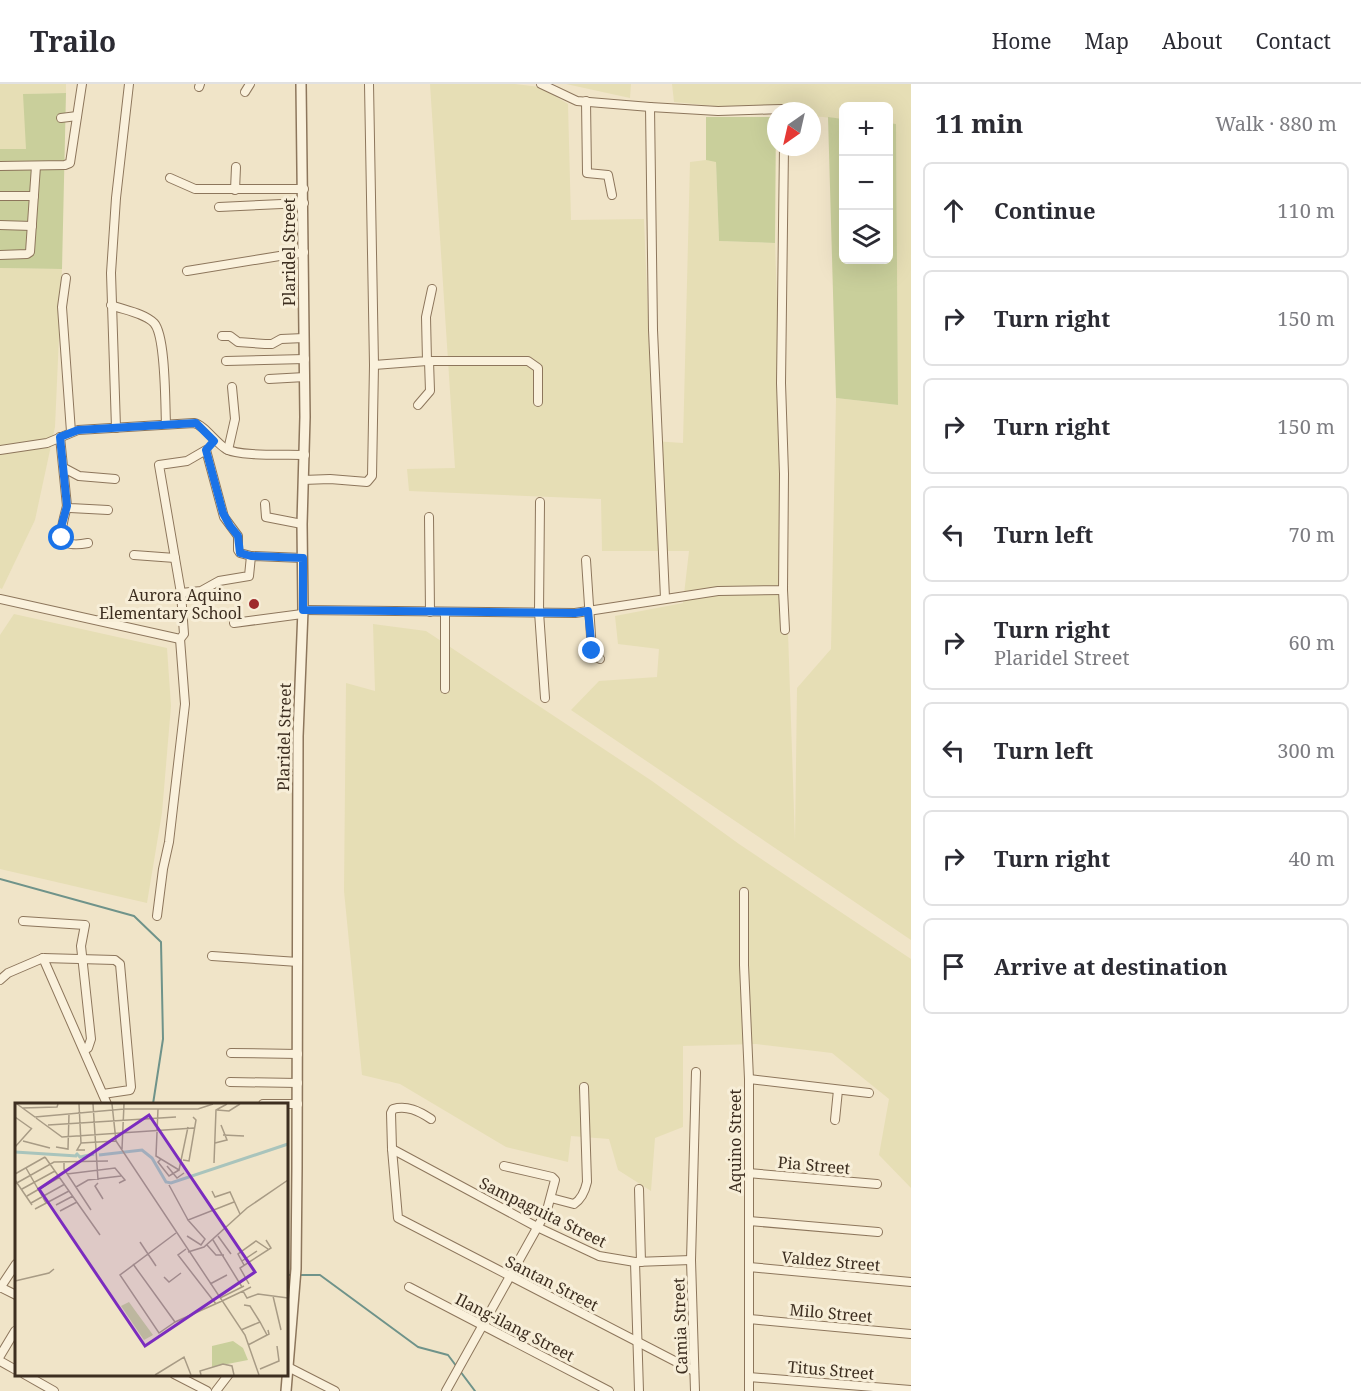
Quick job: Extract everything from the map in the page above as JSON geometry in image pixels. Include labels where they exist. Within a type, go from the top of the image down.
[{"type":"street","points":[[0,166],[70,163],[82,84]]},
{"type":"street","points":[[116,428],[111,273],[116,198],[129,84]]},
{"type":"street","points":[[245,92],[250,84]]},
{"type":"street","name":"Plaridel Street","points":[[288,1367],[290,1299],[296,1269],[298,1104],[298,736],[303,614],[305,377],[302,84]]},
{"type":"street","points":[[303,480],[330,479],[367,482],[372,476],[374,365],[369,84]]},
{"type":"street","points":[[541,84],[566,97],[586,101],[718,111],[767,109]]},
{"type":"street","points":[[586,101],[587,173],[608,175],[612,195]]},
{"type":"street","points":[[651,107],[653,342],[665,598]]},
{"type":"street","points":[[61,118],[78,116]]},
{"type":"street","points":[[784,156],[781,383],[785,630]]},
{"type":"street","points":[[0,255],[30,252],[36,166]]},
{"type":"street","points":[[235,190],[236,167]]},
{"type":"street","points":[[170,178],[193,189],[304,189]]},
{"type":"street","points":[[0,195],[34,196]]},
{"type":"street","points":[[219,207],[304,203]]},
{"type":"street","points":[[0,225],[32,226]]},
{"type":"street","points":[[187,271],[304,252]]},
{"type":"street","points":[[66,278],[62,307],[71,432]]},
{"type":"street","points":[[418,405],[430,391],[426,317],[432,289]]},
{"type":"street","points":[[111,305],[148,319],[158,329],[165,383],[166,424]]},
{"type":"street","points":[[222,336],[230,336],[238,342],[266,345],[281,339],[304,338]]},
{"type":"street","points":[[226,361],[304,359]]},
{"type":"street","points":[[374,365],[428,361],[528,361],[538,368],[538,402]]},
{"type":"street","points":[[269,379],[305,377]]},
{"type":"street","points":[[228,450],[235,419],[232,387]]},
{"type":"street","points":[[0,450],[47,443],[71,432],[197,423],[214,441],[228,450],[242,453],[304,455]]},
{"type":"street","points":[[60,437],[67,506],[60,531],[66,543],[75,545],[88,543]]},
{"type":"street","points":[[157,916],[169,842],[184,704],[180,639],[184,634],[181,594],[159,465],[187,461],[206,450],[214,441]]},
{"type":"street","points":[[206,450],[224,517],[238,536],[240,553],[251,556],[303,558]]},
{"type":"street","points":[[64,468],[79,476],[115,478]]},
{"type":"street","points":[[540,502],[539,612],[545,698]]},
{"type":"street","points":[[265,504],[266,517],[302,524]]},
{"type":"street","points":[[67,506],[108,510]]},
{"type":"street","points":[[429,517],[430,612]]},
{"type":"street","points":[[134,555],[175,558]]},
{"type":"street","points":[[181,594],[201,591],[219,581],[249,576],[251,556]]},
{"type":"street","points":[[586,560],[592,651],[593,655],[600,659]]},
{"type":"street","points":[[234,623],[303,614],[575,613],[718,591],[783,590]]},
{"type":"street","points":[[0,599],[180,639]]},
{"type":"street","points":[[444,688],[445,612]]},
{"type":"street","name":"Aquino Street","points":[[744,892],[744,965],[749,1078],[749,1391]]},
{"type":"street","points":[[23,921],[85,925],[81,941],[91,1039],[88,1048],[84,1050]]},
{"type":"street","points":[[212,956],[298,962]]},
{"type":"street","points":[[43,958],[107,1103]]},
{"type":"street","points":[[0,980],[8,973],[43,958],[115,960],[120,964],[131,1087],[126,1092],[103,1094]]},
{"type":"street","points":[[231,1053],[298,1054]]},
{"type":"street","name":"Camia Street","points":[[695,1391],[691,1260],[696,1071]]},
{"type":"street","points":[[749,1078],[868,1094]]},
{"type":"street","points":[[230,1082],[298,1083]]},
{"type":"street","points":[[551,1198],[574,1204],[579,1201],[585,1191],[587,1182],[584,1087]]},
{"type":"street","points":[[835,1120],[838,1090]]},
{"type":"street","points":[[288,1104],[298,1104]]},
{"type":"street","points":[[392,1149],[391,1113],[393,1109],[397,1107],[414,1109],[430,1119]]},
{"type":"street","name":"Sampaguita Street","points":[[392,1149],[537,1227],[599,1256],[638,1262],[691,1260]]},
{"type":"street","name":"Santan Street","points":[[392,1149],[398,1218],[694,1371]]},
{"type":"street","points":[[504,1166],[552,1177],[555,1180],[547,1210]]},
{"type":"street","name":"Pia Street","points":[[748,1173],[878,1184]]},
{"type":"street","points":[[639,1189],[639,1391]]},
{"type":"street","points":[[446,1391],[542,1219]]},
{"type":"street","points":[[750,1221],[878,1232]]},
{"type":"street","points":[[15,1266],[0,1288],[15,1295]]},
{"type":"street","name":"Valdez Street","points":[[749,1267],[911,1282]]},
{"type":"street","name":"Ilang-ilang Street","points":[[409,1287],[609,1391]]},
{"type":"street","name":"Milo Street","points":[[749,1319],[911,1334]]},
{"type":"street","points":[[0,1356],[15,1330]]},
{"type":"street","points":[[0,1361],[15,1369]]},
{"type":"street","points":[[288,1367],[335,1391]]},
{"type":"street","points":[[28,1376],[54,1391]]},
{"type":"street","points":[[178,1376],[207,1391]]},
{"type":"street","points":[[216,1391],[227,1376]]},
{"type":"street","name":"Plaridel Street","points":[[286,1391],[287,1376]]},
{"type":"street","name":"Titus Street","points":[[749,1377],[911,1390]]},
{"type":"shaded area","points":[[0,84],[66,84],[66,93],[24,94],[27,149],[0,149]]},
{"type":"shaded area","points":[[430,84],[515,84],[540,87],[568,104],[571,220],[644,219],[653,441],[683,443],[690,162],[716,161],[719,241],[775,243],[795,841],[797,688],[831,649],[836,398],[898,405],[896,125],[893,124],[893,102],[839,102],[839,119],[821,117],[821,102],[767,102],[767,111],[674,102],[672,84],[911,84],[911,940],[571,710],[599,681],[657,677],[659,649],[618,644],[615,616],[683,603],[689,551],[602,551],[601,499],[409,491],[407,469],[455,468]]},
{"type":"shaded area","points":[[566,84],[631,84],[630,98]]},
{"type":"shaded area","points":[[0,268],[62,269],[55,427],[35,520],[2,589],[0,588]]},
{"type":"shaded area","points":[[14,614],[167,648],[171,706],[162,813],[147,903],[0,869],[0,635]]},
{"type":"shaded area","points":[[373,624],[426,631],[652,781],[739,844],[911,959],[911,1188],[879,1155],[889,1099],[832,1053],[756,1044],[683,1046],[683,1127],[655,1138],[651,1191],[618,1170],[609,1139],[571,1136],[568,1162],[506,1147],[400,1084],[362,1075],[344,891],[346,683],[375,691]]},
{"type":"green space","points":[[66,93],[62,269],[0,268],[0,149],[26,149],[23,94]]},
{"type":"green space","points":[[706,117],[767,117],[767,156],[776,156],[775,243],[719,241],[716,162],[706,160]]},
{"type":"green space","points":[[828,117],[839,118],[839,264],[893,264],[893,124],[896,124],[898,405],[836,398]]},
{"type":"waterway","points":[[0,879],[134,916],[161,942],[163,1039],[153,1103]]},
{"type":"waterway","points":[[288,1275],[293,1275]]},
{"type":"waterway","points":[[299,1275],[320,1275],[418,1347],[448,1355],[475,1391]]},
{"type":"place","name":"Aurora Aquino Elementary School","points":[[254,604]]},
{"type":"route","points":[[62,538],[60,531],[67,506],[60,437],[78,430],[196,423],[214,441],[206,450],[224,517],[238,536],[238,550],[240,553],[251,556],[303,558],[303,610],[575,613],[588,611],[592,651]]}]
